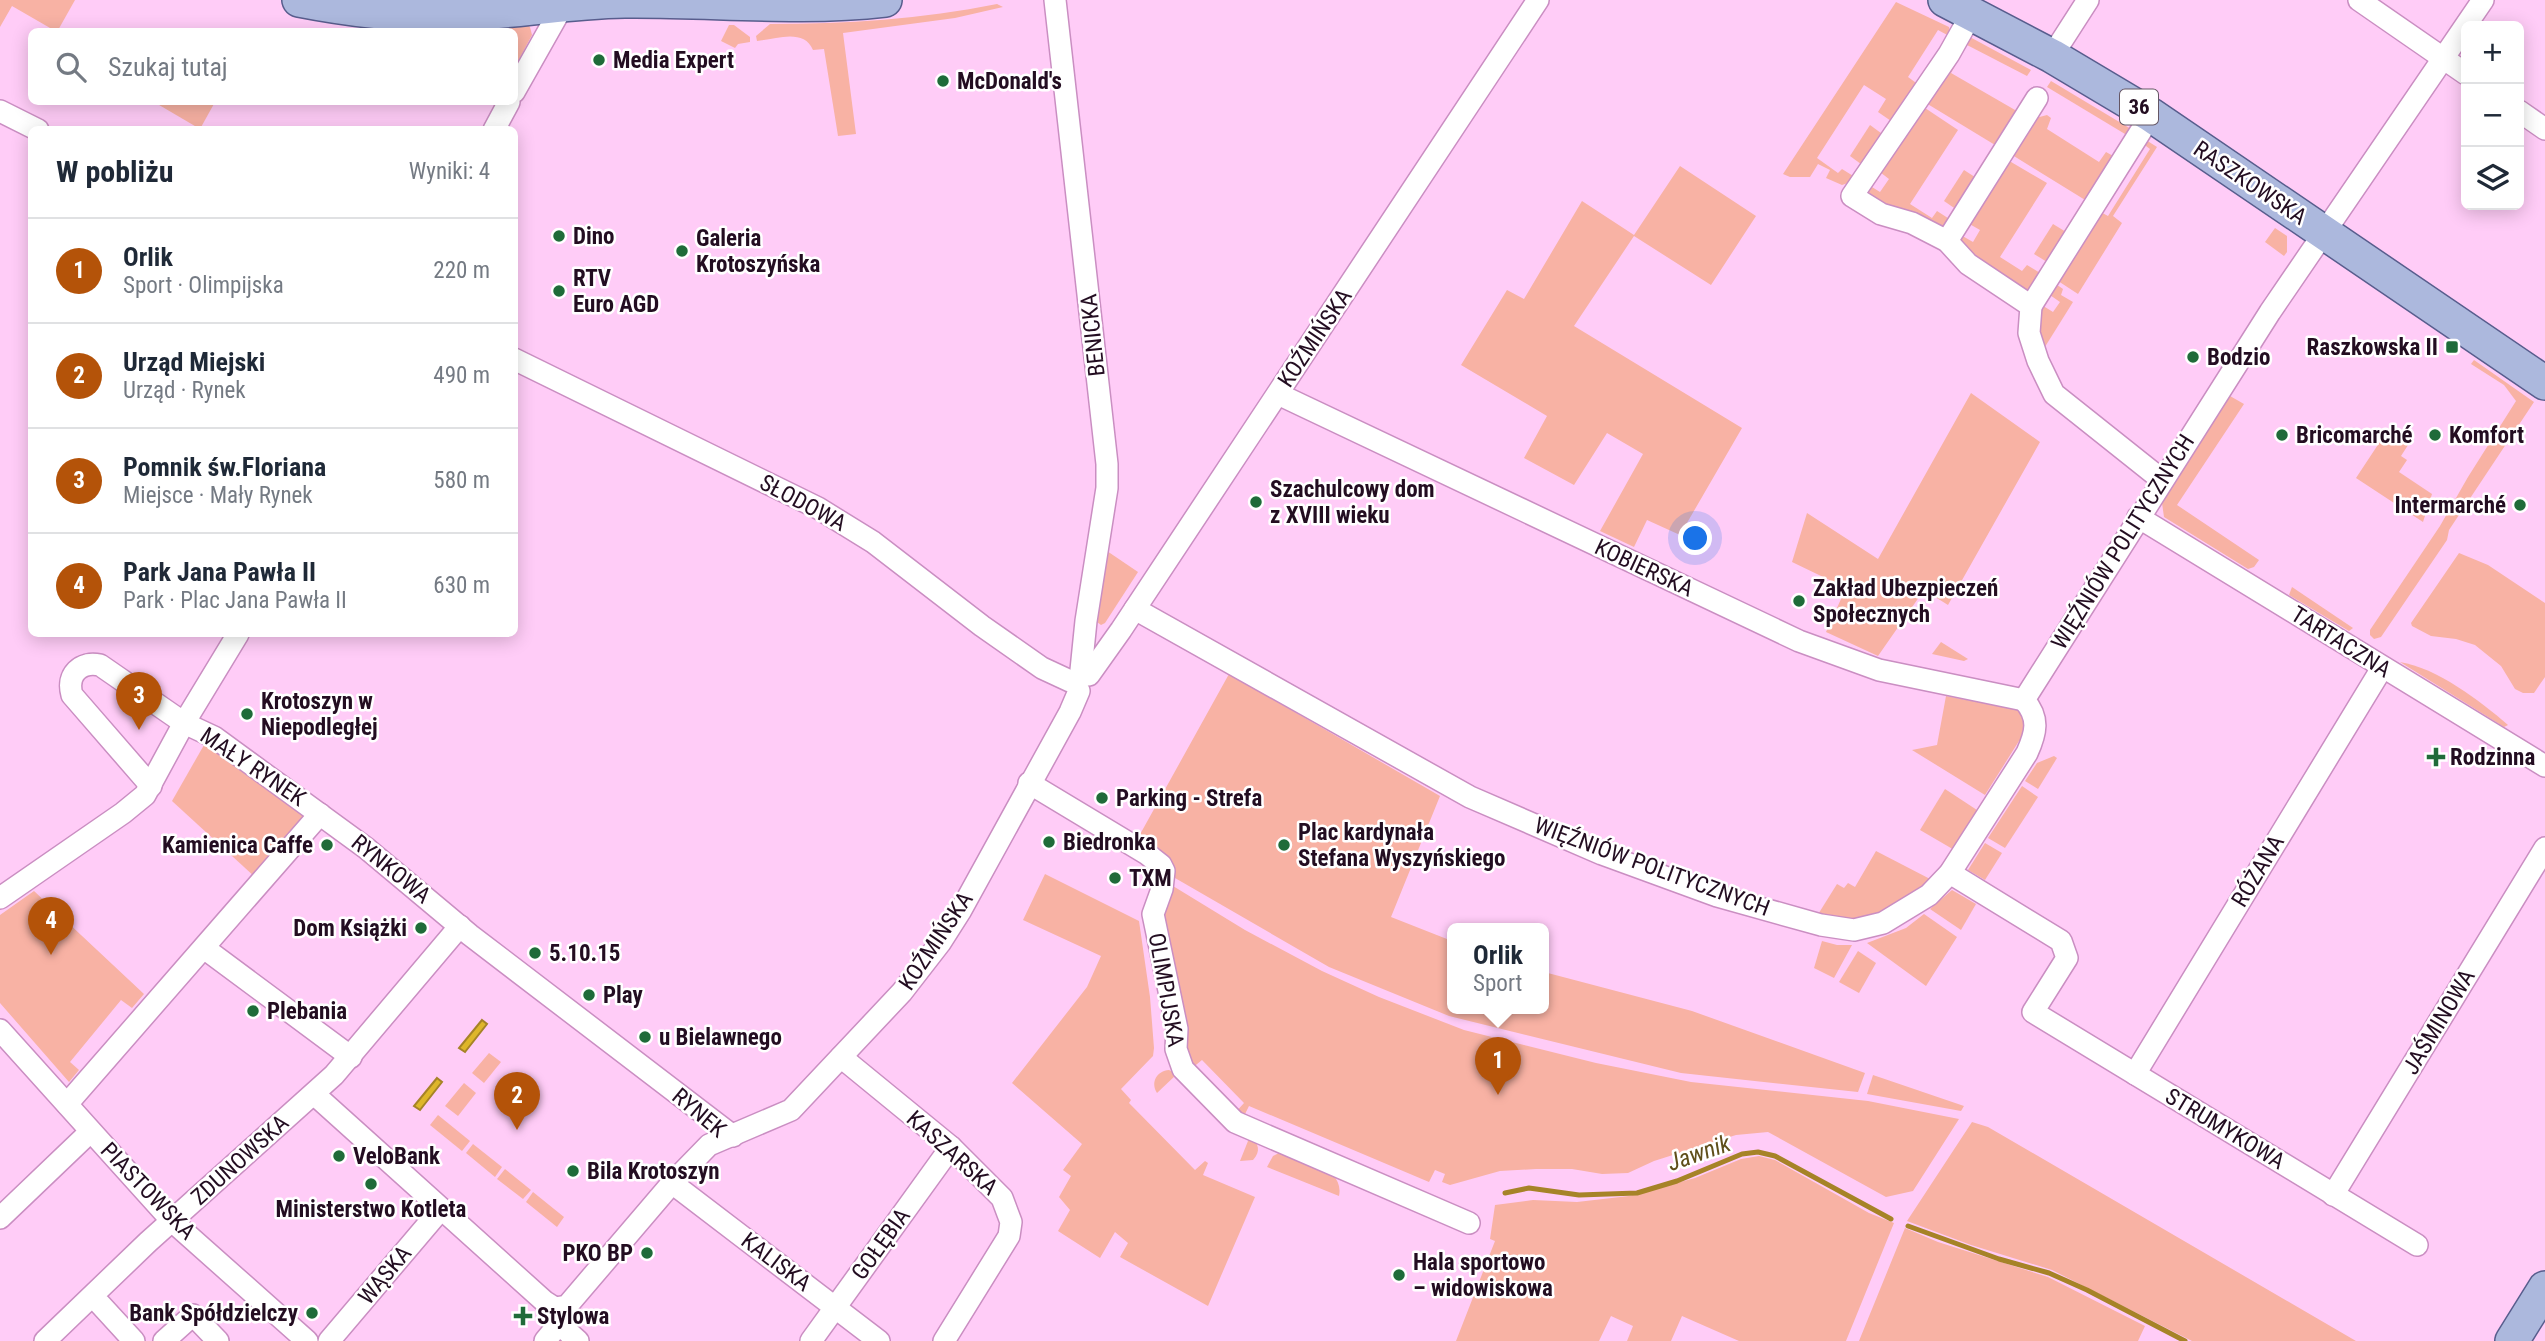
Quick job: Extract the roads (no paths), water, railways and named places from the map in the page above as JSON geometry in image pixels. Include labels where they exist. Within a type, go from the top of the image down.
[{"type":"main road","points":[[299,0],[456,23],[566,1],[813,4],[885,0]]},
{"type":"main road","name":"RASZKOWSKA","points":[[1958,6],[2052,56],[2151,115],[2545,383]]},
{"type":"main road","points":[[2512,1341],[2545,1288]]},
{"type":"street","name":"BENICKA","points":[[1055,0],[1107,464],[1107,488],[1086,621],[1080,680]]},
{"type":"street","name":"KOŹMIŃSKA","points":[[733,1136],[791,1110],[902,992],[940,943],[961,910],[1070,712],[1080,680],[1135,609],[1538,0]]},
{"type":"street","points":[[2052,56],[2088,0]]},
{"type":"street","points":[[2359,0],[2461,71]]},
{"type":"street","name":"WIĘŹNIÓW POLITYCZNYCH","points":[[1135,609],[1414,768],[1470,797],[1602,854],[1717,896],[1821,925],[1854,930],[1891,920],[1929,895],[1950,873],[2036,735],[2033,710],[2024,700],[2138,517],[2323,232],[2483,0]]},
{"type":"street","points":[[518,85],[566,1]]},
{"type":"street","points":[[1958,6],[1949,54],[1852,196],[1881,214],[1912,223],[1947,242],[1960,258],[2031,306]]},
{"type":"street","points":[[1947,242],[2037,99]]},
{"type":"street","points":[[0,111],[30,126]]},
{"type":"street","points":[[2524,114],[2545,129]]},
{"type":"street","points":[[2151,115],[2031,306],[2029,333],[2038,361],[2054,394],[2162,480]]},
{"type":"street","name":"SŁODOWA","points":[[518,361],[818,508],[873,542],[982,626],[1042,668],[1080,680]]},
{"type":"street","name":"KOBIERSKA","points":[[1278,394],[1799,641],[1879,670],[2024,700]]},
{"type":"street","name":"TARTACZNA","points":[[2138,517],[2545,766]]},
{"type":"street","points":[[189,715],[236,637]]},
{"type":"street","name":"MAŁY RYNEK","points":[[151,786],[72,695],[70,688],[74,673],[81,666],[91,663],[100,666],[189,715],[214,737],[320,814]]},
{"type":"street","name":"RÓŻANA","points":[[2135,1074],[2382,668]]},
{"type":"street","name":"MAŁY RYNEK","points":[[0,898],[136,804],[151,786],[189,715]]},
{"type":"street","name":"OLIMPIJSKA","points":[[1025,790],[1138,848],[1161,865],[1165,878],[1153,914],[1177,1029],[1176,1049],[1179,1061],[1187,1074],[1230,1119],[1469,1223]]},
{"type":"street","points":[[67,1104],[320,814]]},
{"type":"street","name":"RYNKOWA","points":[[320,814],[366,848],[460,926]]},
{"type":"street","name":"JAŚMINOWA","points":[[2333,1195],[2545,848]]},
{"type":"street","name":"STRUMYKOWA","points":[[1950,873],[2061,941],[2067,958],[2033,1013],[2417,1245]]},
{"type":"street","points":[[460,926],[351,1057],[314,1094],[544,1301],[578,1341]]},
{"type":"street","name":"RYNEK","points":[[460,926],[733,1136]]},
{"type":"street","points":[[204,948],[351,1057]]},
{"type":"street","name":"PIASTOWSKA","points":[[0,1030],[172,1221],[307,1341]]},
{"type":"street","name":"KASZARSKA","points":[[841,1057],[951,1147],[1002,1198],[1011,1222],[1009,1236],[944,1341]]},
{"type":"street","name":"ZDUNOWSKA","points":[[45,1341],[172,1221],[314,1094]]},
{"type":"street","points":[[4,1205],[90,1132]]},
{"type":"street","name":"RYNEK","points":[[545,1341],[567,1306],[672,1183],[709,1145],[733,1136]]},
{"type":"street","name":"GOŁĘBIA","points":[[811,1341],[951,1147]]},
{"type":"street","name":"KALISKA","points":[[672,1183],[879,1341]]},
{"type":"street","name":"WĄSKA","points":[[329,1341],[441,1209]]},
{"type":"street","points":[[100,1304],[134,1341]]},
{"type":"street","points":[[164,1341],[193,1315],[218,1341]]},
{"type":"waterway","name":"Jawnik","points":[[1505,1193],[1529,1188],[1579,1195],[1637,1193],[1677,1181],[1742,1154],[1758,1152],[1775,1156],[1891,1219]]},
{"type":"waterway","name":"Jawnik","points":[[1908,1226],[1999,1259],[2049,1273],[2185,1341]]},
{"type":"place","name":"Media Expert","points":[[599,60]]},
{"type":"place","name":"McDonald's","points":[[943,81]]},
{"type":"place","name":"Dino","points":[[559,236]]},
{"type":"place","name":"Galeria Krotoszyńska","points":[[682,251]]},
{"type":"place","name":"RTV Euro AGD","points":[[559,291]]},
{"type":"place","name":"Raszkowska II","points":[[2452,347]]},
{"type":"place","name":"Bodzio","points":[[2193,357]]},
{"type":"place","name":"Bricomarché","points":[[2282,435]]},
{"type":"place","name":"Komfort","points":[[2435,435]]},
{"type":"place","name":"Szachulcowy dom z XVIII wieku","points":[[1256,502]]},
{"type":"place","name":"Intermarché","points":[[2520,505]]},
{"type":"place","name":"Zakład Ubezpieczeń Społecznych","points":[[1799,601]]},
{"type":"place","name":"Krotoszyn w Niepodległej","points":[[247,714]]},
{"type":"place","name":"Pomnik św.Floriana","points":[[139,730]]},
{"type":"place","name":"Rodzinna","points":[[2436,757]]},
{"type":"place","name":"Parking - Strefa","points":[[1102,798]]},
{"type":"place","name":"Biedronka","points":[[1049,842]]},
{"type":"place","name":"Kamienica Caffe","points":[[327,845]]},
{"type":"place","name":"Plac kardynała Stefana Wyszyńskiego","points":[[1284,845]]},
{"type":"place","name":"TXM","points":[[1115,878]]},
{"type":"place","name":"Dom Książki","points":[[421,928]]},
{"type":"place","name":"5.10.15","points":[[535,953]]},
{"type":"place","name":"Park Jana Pawła II","points":[[51,955]]},
{"type":"place","name":"Play","points":[[589,995]]},
{"type":"place","name":"Plebania","points":[[253,1011]]},
{"type":"place","name":"u Bielawnego","points":[[645,1037]]},
{"type":"place","name":"Orlik","points":[[1498,1095]]},
{"type":"place","name":"Urząd Miejski","points":[[517,1130]]},
{"type":"place","name":"VeloBank","points":[[339,1156]]},
{"type":"place","name":"Bila Krotoszyn","points":[[573,1171]]},
{"type":"place","name":"Ministerstwo Kotleta","points":[[371,1184]]},
{"type":"place","name":"PKO BP","points":[[647,1253]]},
{"type":"place","name":"Hala sportowo – widowiskowa","points":[[1399,1275]]},
{"type":"place","name":"Bank Spółdzielczy","points":[[312,1313]]},
{"type":"place","name":"Stylowa","points":[[523,1316]]}]
